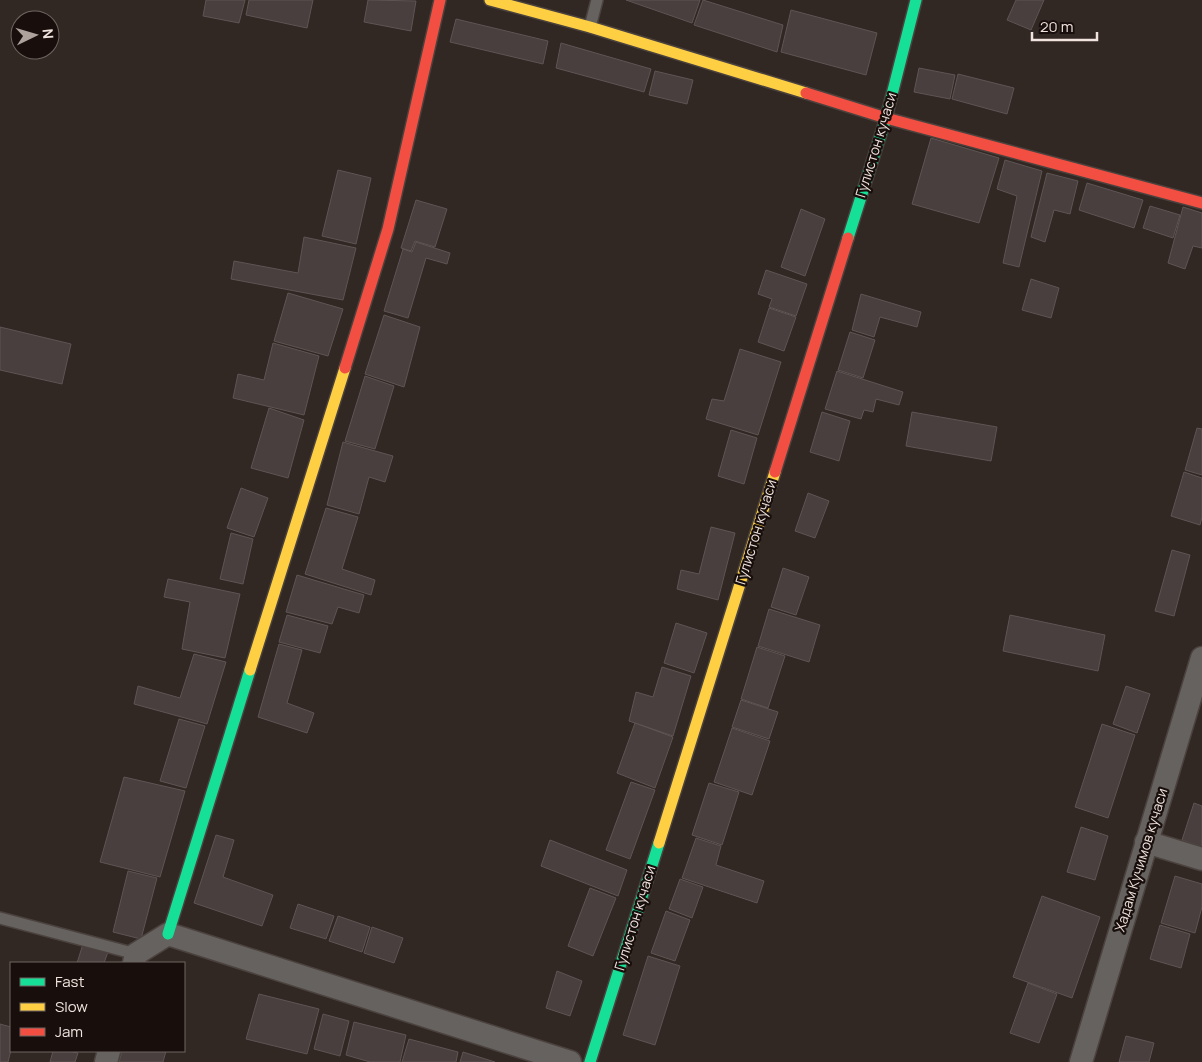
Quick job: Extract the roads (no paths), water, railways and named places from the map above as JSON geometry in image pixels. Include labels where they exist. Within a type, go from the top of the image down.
[{"type":"street","points":[[135,959],[168,934],[388,229],[440,0]]},
{"type":"street","points":[[490,0],[590,27],[886,118],[1202,203]]},
{"type":"street","name":"Гулистон кучаси","points":[[590,1062],[886,118],[916,0]]},
{"type":"street","name":"Хадам Кучимов кучаси","points":[[1081,1062],[1202,658]]},
{"type":"street","points":[[1146,842],[1202,859]]},
{"type":"street","points":[[168,934],[570,1062]]},
{"type":"lane","points":[[590,27],[597,0]]},
{"type":"lane","points":[[0,918],[135,959]]}]
